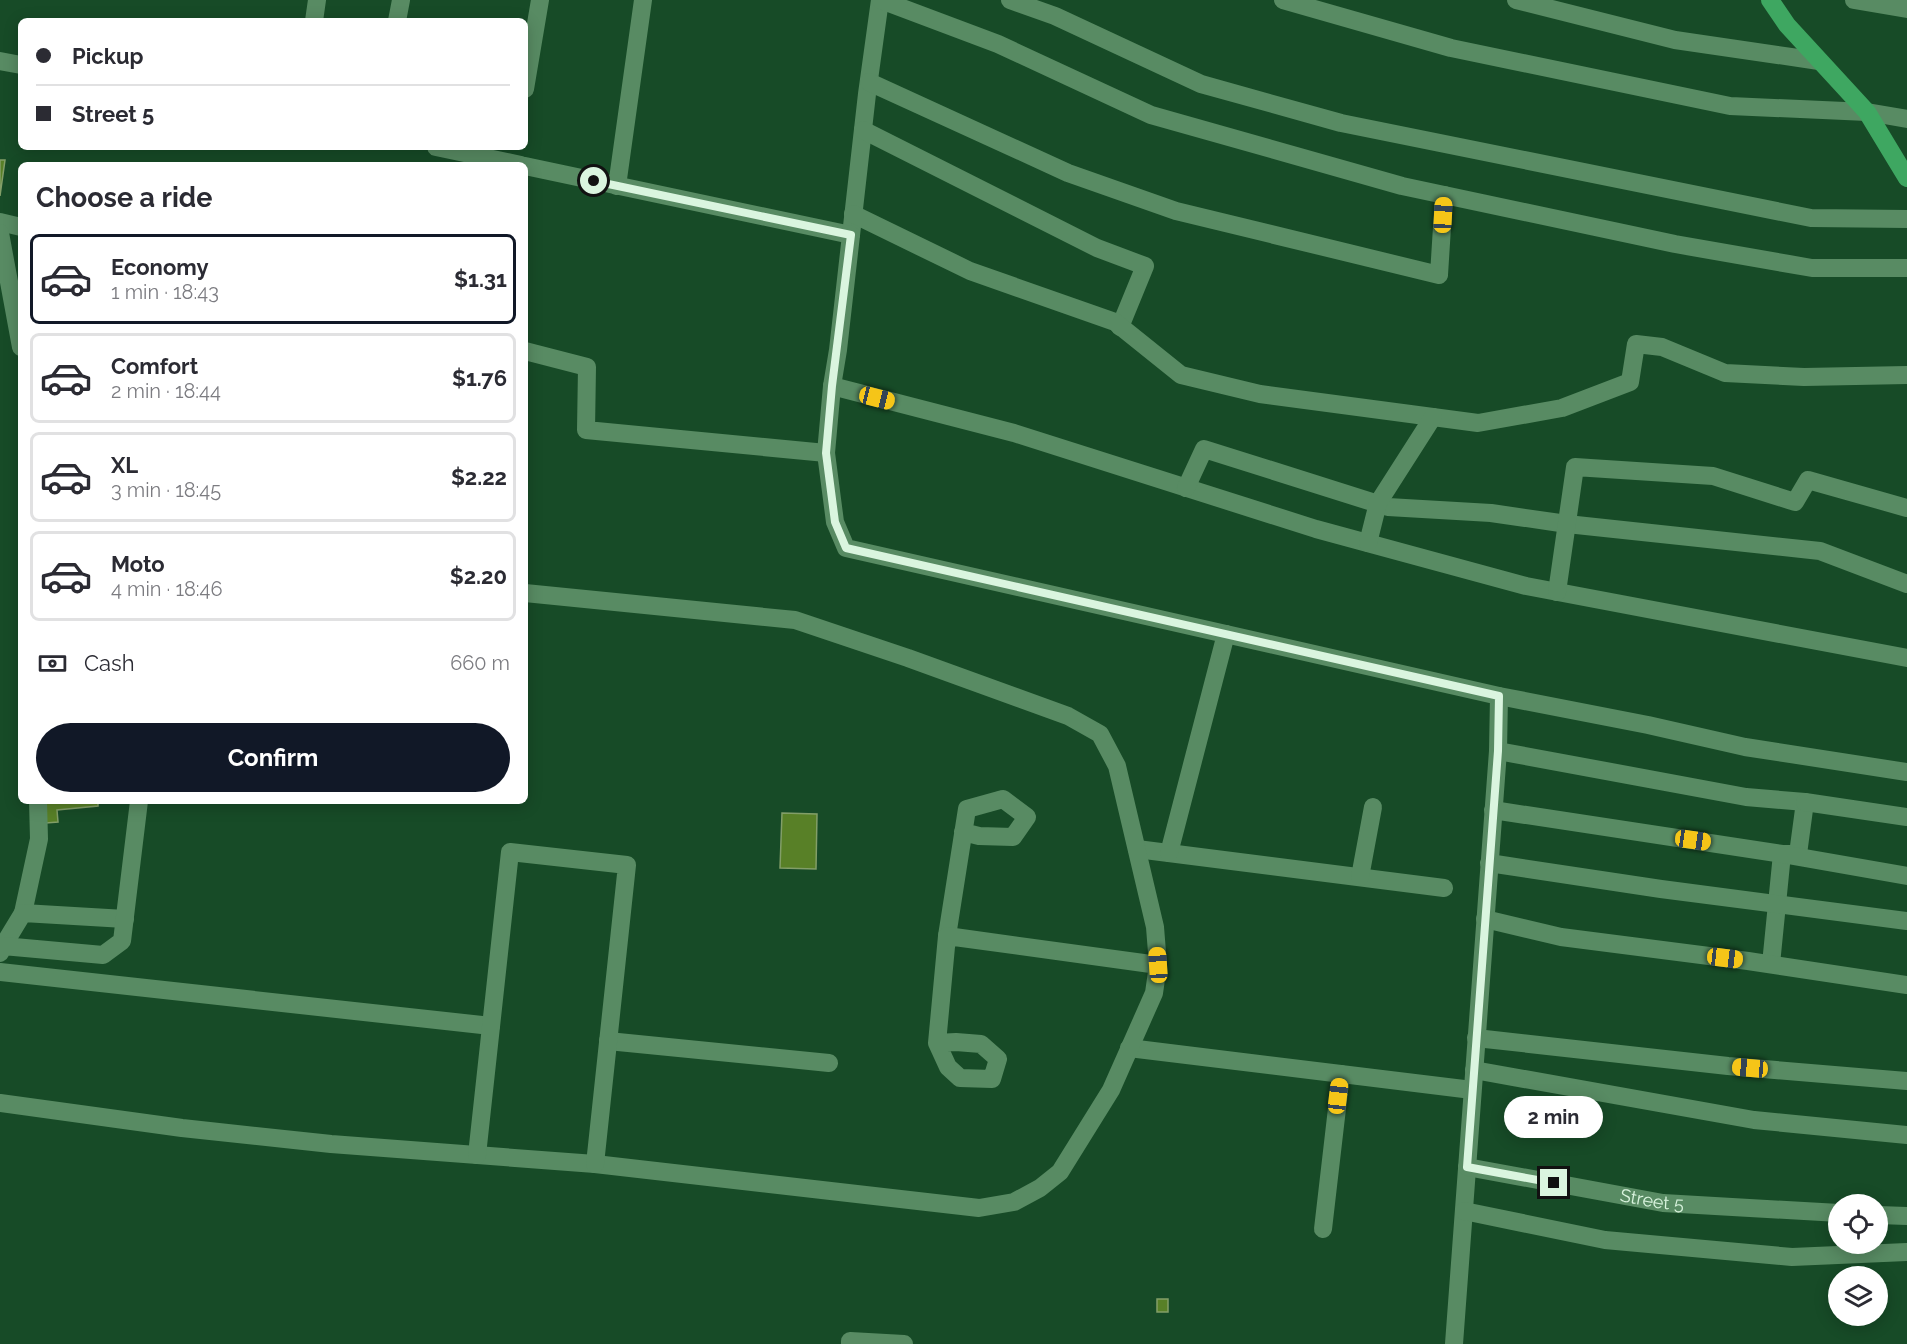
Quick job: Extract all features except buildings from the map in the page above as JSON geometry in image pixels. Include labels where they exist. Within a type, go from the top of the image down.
[{"type":"main road","points":[[1770,0],[1786,25],[1867,112],[1907,178]]},
{"type":"street","points":[[314,18],[316,0]]},
{"type":"street","points":[[398,18],[401,0]]},
{"type":"street","points":[[528,70],[540,0]]},
{"type":"street","points":[[617,186],[643,0]]},
{"type":"street","points":[[1907,268],[1812,268],[1675,243],[1402,186],[1151,115],[998,44],[881,0],[863,130],[826,453],[835,522],[846,548],[1499,696],[1746,747],[1907,772]]},
{"type":"street","points":[[1011,0],[1055,16],[1201,84],[1341,123],[1811,218],[1907,219]]},
{"type":"street","points":[[1283,0],[1451,48],[1730,106],[1867,112],[1907,119]]},
{"type":"street","points":[[1516,0],[1675,40],[1819,61]]},
{"type":"street","points":[[1854,0],[1907,9]]},
{"type":"street","points":[[0,61],[18,64]]},
{"type":"street","points":[[869,82],[1068,173],[1176,211],[1439,275],[1444,195]]},
{"type":"street","points":[[863,130],[1097,248],[1145,266],[1120,327]]},
{"type":"street","points":[[455,150],[518,160]]},
{"type":"street","points":[[528,163],[617,186],[851,235]]},
{"type":"street","points":[[854,214],[970,271],[1115,322],[1182,375],[1260,394],[1478,423],[1562,408],[1630,382],[1635,344],[1662,347],[1725,373],[1804,377],[1907,375]]},
{"type":"street","points":[[0,222],[18,226]]},
{"type":"street","points":[[0,233],[18,330]]},
{"type":"street","points":[[528,352],[587,367],[586,430],[826,453]]},
{"type":"street","points":[[832,386],[1014,433],[1316,529],[1526,586],[1907,658]]},
{"type":"street","points":[[1368,543],[1378,503],[1433,417]]},
{"type":"street","points":[[1186,488],[1204,449],[1388,507],[1491,513],[1567,524],[1820,551],[1907,584]]},
{"type":"street","points":[[1557,592],[1575,467],[1713,476],[1796,502],[1808,480],[1907,508]]},
{"type":"street","points":[[0,1103],[182,1128],[331,1144],[595,1164],[979,1208],[1014,1202],[1040,1188],[1060,1172],[1111,1090],[1154,993],[1158,965],[1155,927],[1117,766],[1100,734],[1068,717],[908,658],[795,620],[528,593]]},
{"type":"street","points":[[1169,853],[1226,634]]},
{"type":"street","points":[[1454,1344],[1498,751],[1499,696]]},
{"type":"street","points":[[1498,751],[1746,797],[1805,802],[1907,817]]},
{"type":"street","points":[[1782,854],[1798,854],[1805,802]]},
{"type":"street","points":[[38,804],[39,839],[23,913],[2,950],[103,955],[122,940],[140,804]]},
{"type":"street","points":[[1360,877],[1373,807]]},
{"type":"street","points":[[1493,810],[1782,854],[1907,876]]},
{"type":"street","points":[[937,1044],[947,936],[963,832]]},
{"type":"street","points":[[1137,849],[1444,888]]},
{"type":"street","points":[[477,1155],[510,852],[627,865],[595,1164]]},
{"type":"street","points":[[1771,964],[1782,854]]},
{"type":"street","points":[[1489,863],[1661,889],[1907,921]]},
{"type":"street","points":[[23,913],[125,919]]},
{"type":"street","points":[[1485,919],[1561,937],[1771,964],[1907,985]]},
{"type":"street","points":[[947,936],[1158,965]]},
{"type":"street","points":[[0,972],[491,1026]]},
{"type":"street","points":[[1476,1038],[1728,1066],[1907,1081]]},
{"type":"street","points":[[608,1041],[829,1063]]},
{"type":"street","points":[[1129,1048],[1472,1090]]},
{"type":"street","points":[[1474,1070],[1754,1120],[1907,1135]]},
{"type":"street","points":[[1323,1229],[1341,1074]]},
{"type":"street","name":"Street 5","points":[[1467,1167],[1663,1203],[1828,1212]]},
{"type":"street","points":[[1464,1211],[1605,1240],[1792,1257],[1907,1252]]},
{"type":"street","points":[[1888,1215],[1907,1216]]},
{"type":"street","points":[[849,1344],[850,1341],[904,1344]]},
{"type":"route","points":[[594,181],[851,235],[826,453],[835,522],[846,548],[1499,696],[1498,751],[1467,1167],[1554,1183]]}]
